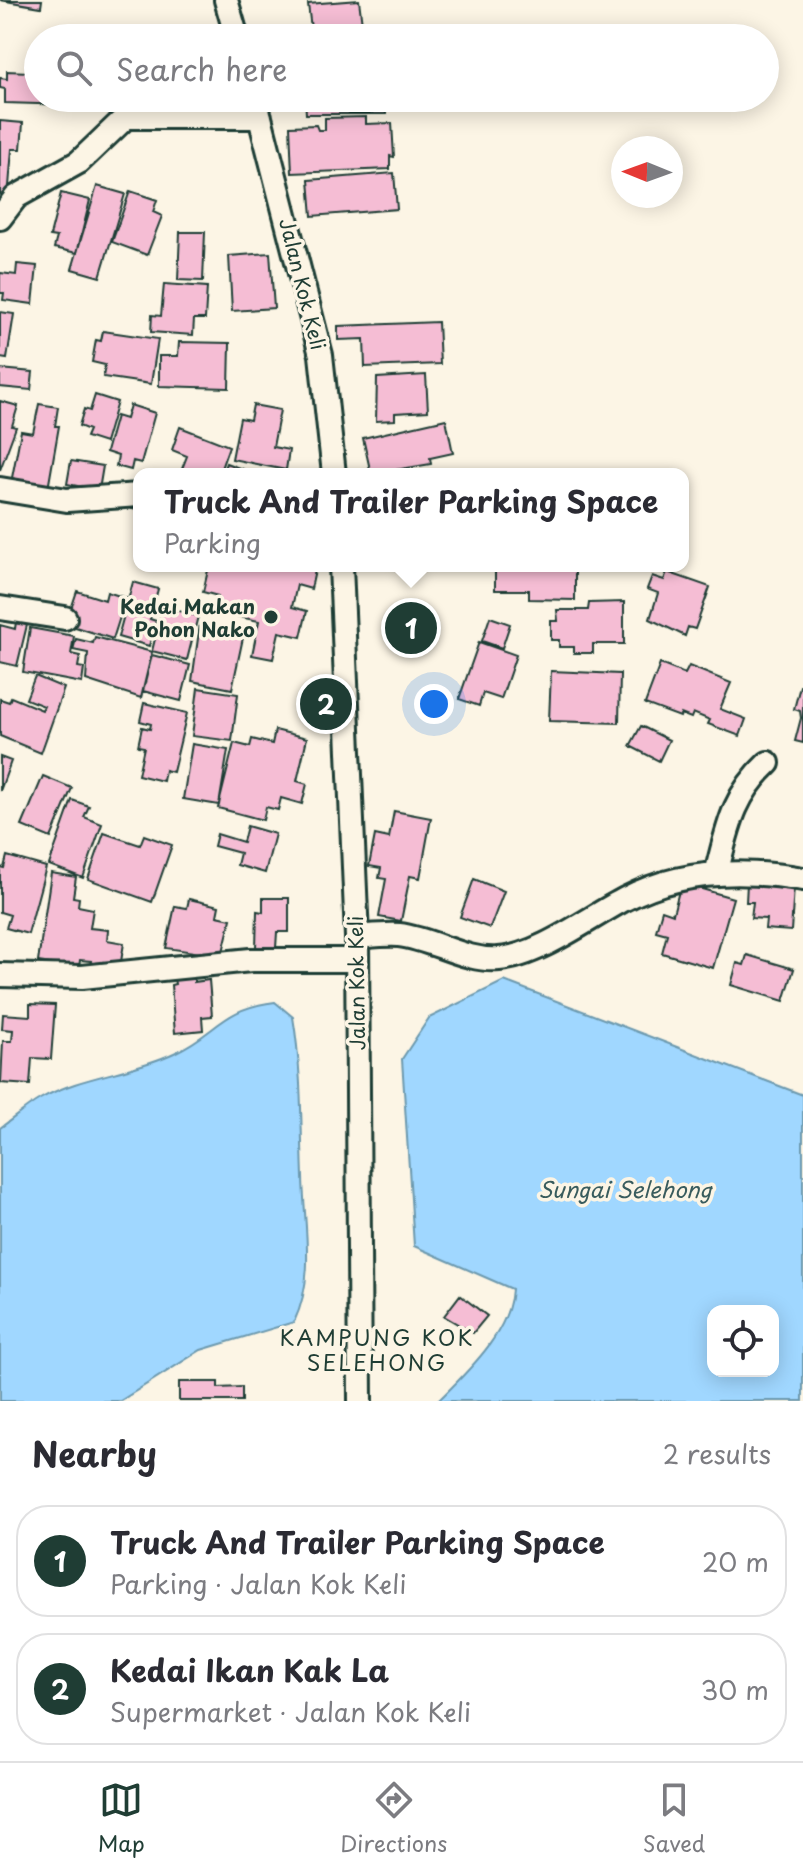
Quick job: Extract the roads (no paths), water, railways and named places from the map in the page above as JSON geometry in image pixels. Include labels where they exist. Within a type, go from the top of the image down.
[{"type":"street","points":[[226,0],[233,24]]},
{"type":"street","points":[[0,218],[23,191],[79,162],[126,117],[199,112]]},
{"type":"street","name":"Jalan Kok Keli","points":[[258,112],[321,355],[333,468]]},
{"type":"street","points":[[0,489],[67,500],[133,495]]},
{"type":"street","name":"Jalan Kok Keli","points":[[341,572],[357,937],[360,1401]]},
{"type":"street","points":[[0,608],[65,618]]},
{"type":"street","points":[[716,874],[733,810],[746,784],[768,763]]},
{"type":"street","points":[[357,937],[399,935],[485,959],[501,959],[555,939],[652,886],[716,874],[776,874],[803,879]]},
{"type":"street","points":[[0,975],[82,977],[251,960],[356,960]]},
{"type":"water","name":"Sungai Selehong","points":[[504,981],[803,1095],[803,1401],[438,1401],[474,1364],[496,1335],[504,1320],[512,1289],[414,1246],[402,1059],[429,1018]]},
{"type":"water","points":[[275,1002],[293,1017],[300,1077],[307,1269],[301,1305],[294,1322],[201,1350],[120,1401],[0,1401],[0,1128],[56,1091],[158,1060],[189,1045],[242,1010]]},
{"type":"place","name":"Kedai Makan Pohon Nako","points":[[271,617]]},
{"type":"place","name":"Truck And Trailer Parking Space","points":[[411,628]]},
{"type":"place","name":"Kedai Ikan Kak La","points":[[326,704]]},
{"type":"district","name":"KAMPUNG KOK SELEHONG","points":[[377,1348]]}]
